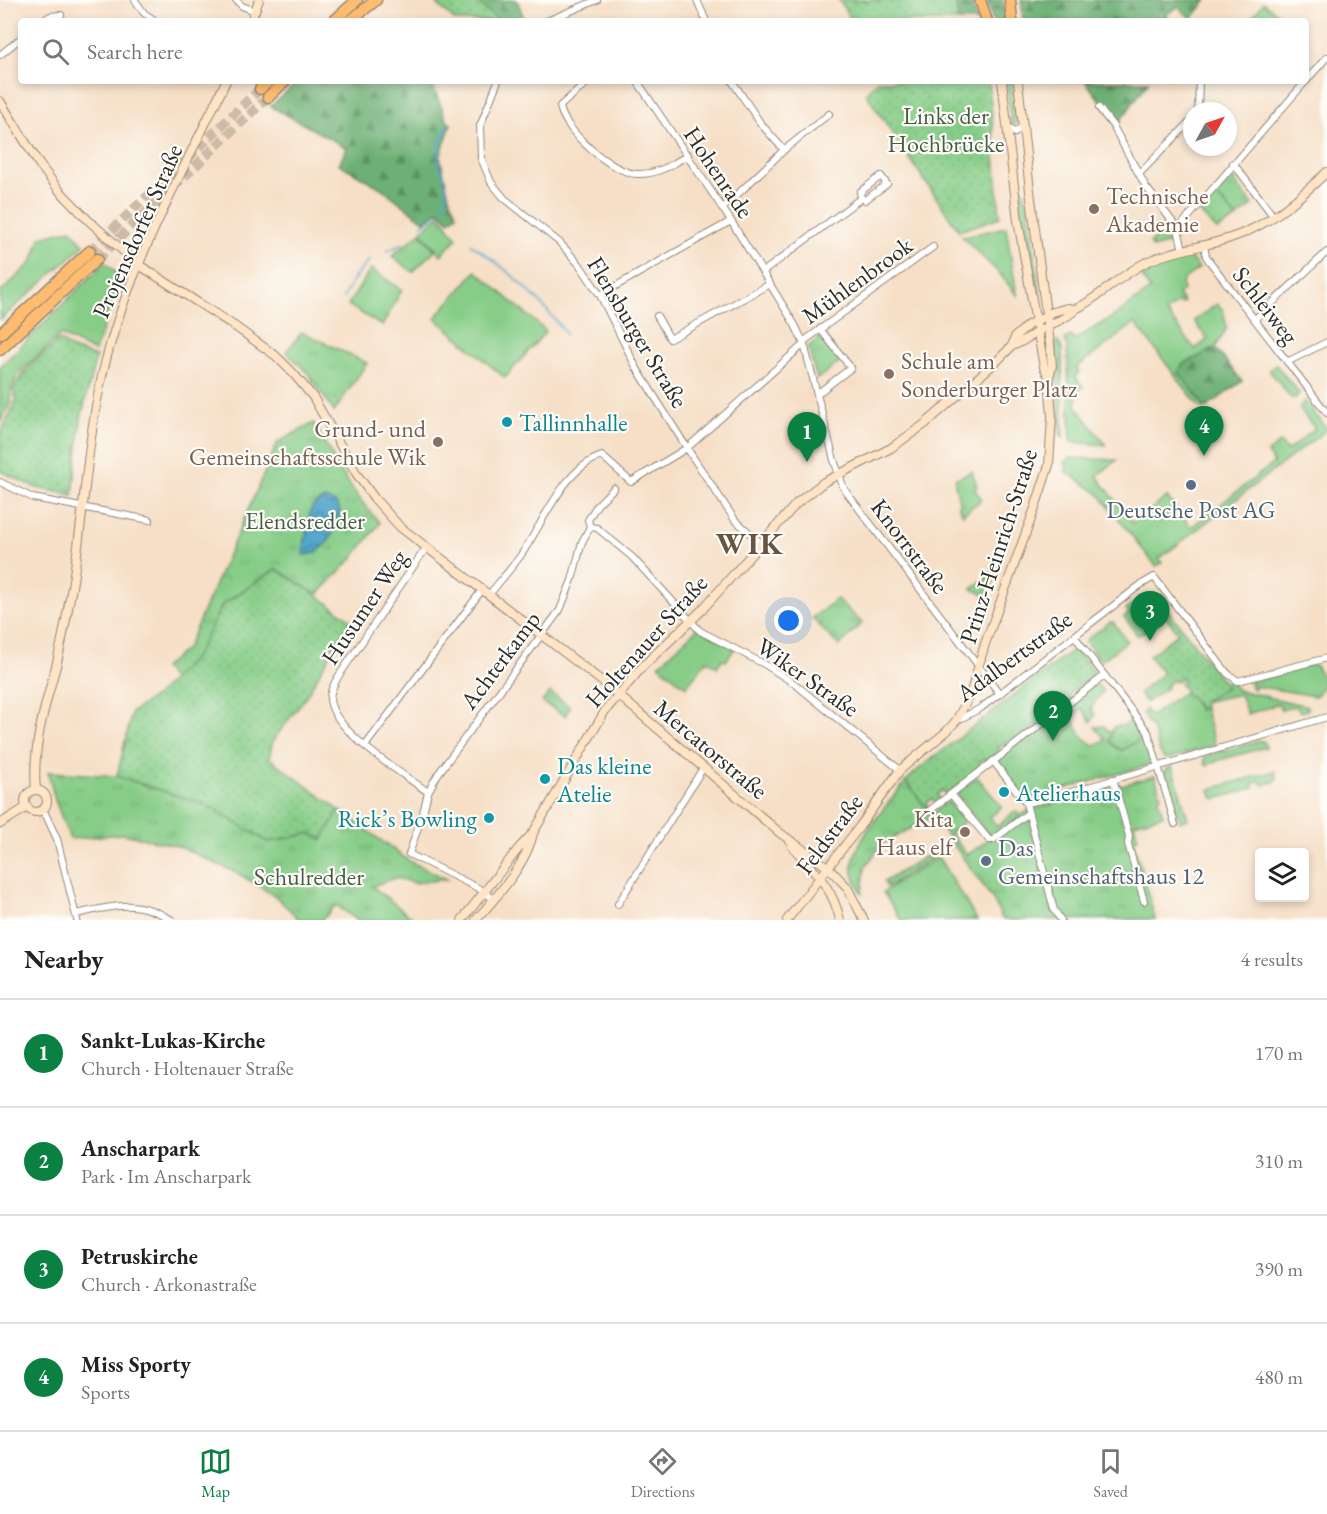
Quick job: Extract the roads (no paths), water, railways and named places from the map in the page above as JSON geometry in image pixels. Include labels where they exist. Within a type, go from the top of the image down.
[{"type":"highway","points":[[354,18],[376,0]]},
{"type":"highway","points":[[980,0],[986,18]]},
{"type":"highway","points":[[1010,0],[1012,18]]},
{"type":"highway","points":[[337,18],[356,1]]},
{"type":"highway","points":[[0,334],[93,255],[0,350]]},
{"type":"main road","points":[[252,18],[259,0]]},
{"type":"main road","name":"Projensdorfer Straße","points":[[36,790],[36,744],[69,607],[93,419],[101,379],[118,316],[139,265],[225,84]]},
{"type":"main road","name":"Prinz-Heinrich-Straße","points":[[1002,84],[1018,221],[1044,367],[1049,377]]},
{"type":"main road","name":"Prinz-Heinrich-Straße","points":[[956,722],[970,695],[985,644],[1035,508],[1049,465],[1053,429],[1049,377],[1052,366],[1048,326],[1018,84]]},
{"type":"main road","points":[[0,101],[30,151],[59,190],[88,220],[139,265],[201,303],[283,363],[313,397],[351,465],[374,498],[400,527],[485,593],[543,634],[618,695]]},
{"type":"main road","name":"Holtenauer Straße","points":[[476,920],[526,854],[533,833],[592,730],[618,695],[643,666],[691,621],[760,542],[803,498],[839,474],[907,438],[1012,346],[1071,315],[1076,309],[1137,267],[1159,257],[1234,237],[1274,217],[1327,172]]},
{"type":"main road","name":"Holtenauer Straße","points":[[1012,346],[1014,338],[1035,320],[1067,308],[1076,309]]},
{"type":"main road","name":"Mercatorstraße","points":[[618,695],[780,833],[829,868],[847,887],[864,920]]},
{"type":"main road","name":"Adalbertstraße","points":[[900,770],[956,722]]},
{"type":"main road","name":"Feldstraße","points":[[787,920],[829,868],[900,770]]},
{"type":"main road","name":"Projensdorfer Straße","points":[[27,807],[28,794],[36,790],[44,793],[46,797],[47,801],[43,809]]},
{"type":"main road","points":[[0,824],[27,807],[34,812],[43,809]]},
{"type":"main road","name":"Holtenauer Straße","points":[[462,920],[533,833]]},
{"type":"main road","name":"Mercatorstraße","points":[[780,833],[821,878],[833,895],[840,920]]},
{"type":"street","points":[[135,0],[144,13],[152,18]]},
{"type":"street","points":[[236,0],[242,6],[255,11]]},
{"type":"street","points":[[554,18],[597,0]]},
{"type":"street","points":[[697,0],[705,18]]},
{"type":"street","points":[[47,18],[61,15]]},
{"type":"street","points":[[0,55],[18,40]]},
{"type":"street","points":[[1309,78],[1327,57]]},
{"type":"street","name":"Flensburger Straße","points":[[497,84],[480,126],[479,146],[486,174],[504,198],[559,242],[579,264],[600,295],[636,368],[687,448],[735,520],[760,542]]},
{"type":"street","points":[[586,84],[560,106],[561,113],[583,142],[599,155],[633,174],[657,171],[688,156]]},
{"type":"street","name":"Hohenrade","points":[[639,84],[731,221],[804,343],[839,474]]},
{"type":"street","points":[[734,84],[761,124],[784,150]]},
{"type":"street","points":[[1198,102],[1199,84]]},
{"type":"street","points":[[1178,229],[1303,84]]},
{"type":"street","points":[[1099,108],[1113,126],[1155,200],[1178,229],[1183,250]]},
{"type":"street","points":[[722,209],[784,150],[830,114]]},
{"type":"street","points":[[1007,126],[1015,133],[1023,125]]},
{"type":"street","points":[[1139,174],[1183,129]]},
{"type":"street","points":[[1233,164],[1274,217]]},
{"type":"street","points":[[763,272],[861,198]]},
{"type":"street","points":[[600,295],[731,221]]},
{"type":"street","name":"Schleiweg","points":[[1204,245],[1208,258],[1327,413]]},
{"type":"street","name":"Mühlenbrook","points":[[804,343],[820,328],[933,247]]},
{"type":"street","points":[[1255,320],[1327,252]]},
{"type":"street","points":[[657,316],[670,339],[770,284]]},
{"type":"street","points":[[817,394],[851,368],[820,328]]},
{"type":"street","points":[[1287,362],[1327,342]]},
{"type":"street","points":[[365,746],[485,593],[520,555],[549,506],[575,474],[592,459],[602,456],[631,482],[687,448],[804,343]]},
{"type":"street","name":"Knorrstraße","points":[[839,474],[844,489],[1000,694]]},
{"type":"street","points":[[0,483],[33,498],[150,520]]},
{"type":"street","name":"Achterkamp","points":[[485,891],[409,854],[428,792],[470,729],[560,610],[572,580],[582,542],[590,527],[588,520],[597,505],[614,488]]},
{"type":"street","name":"Wiker Straße","points":[[590,527],[597,528],[632,557],[700,631],[764,664],[795,684],[900,770]]},
{"type":"street","name":"Husumer Weg","points":[[426,548],[333,686],[330,700],[339,721],[365,746],[428,792]]},
{"type":"street","name":"Adalbertstraße","points":[[956,722],[1000,694],[1138,586],[1154,577],[1227,673],[1238,681],[1327,658]]},
{"type":"street","points":[[1075,637],[1148,732],[1175,824]]},
{"type":"street","points":[[929,811],[1104,676]]},
{"type":"street","points":[[1026,803],[1327,717]]},
{"type":"street","points":[[993,761],[1026,803],[1027,814],[1054,910],[1061,920]]},
{"type":"street","points":[[618,904],[703,768]]},
{"type":"street","points":[[1113,779],[1144,901]]},
{"type":"street","points":[[951,794],[989,840],[993,840],[1027,814]]},
{"type":"street","name":"Projensdorfer Straße","points":[[43,809],[57,839],[76,917]]},
{"type":"street","points":[[485,891],[494,899]]},
{"type":"street","points":[[76,917],[114,906],[138,905],[172,920]]},
{"type":"water","points":[[324,499],[336,503],[340,511],[336,526],[325,545],[305,555],[303,552],[310,511],[314,505]]},
{"type":"waterway","points":[[444,205],[447,194],[438,153],[441,140],[449,124]]},
{"type":"waterway","points":[[422,225],[438,212]]},
{"type":"waterway","points":[[387,251],[403,244]]},
{"type":"waterway","points":[[471,244],[523,285],[566,334]]},
{"type":"waterway","points":[[343,298],[355,277],[370,259]]},
{"type":"tunnel","points":[[90,251],[260,89]]},
{"type":"tunnel","points":[[97,259],[268,97]]},
{"type":"place","name":"Technische Akademie","points":[[1094,209]]},
{"type":"place","name":"Schule am Sonderburger Platz","points":[[889,374]]},
{"type":"place","name":"Tallinnhalle","points":[[507,422]]},
{"type":"place","name":"Grund- und Gemeinschaftsschule Wik","points":[[438,442]]},
{"type":"place","name":"Miss Sporty","points":[[1204,456]]},
{"type":"place","name":"Sankt-Lukas-Kirche","points":[[807,462]]},
{"type":"place","name":"Deutsche Post AG","points":[[1191,485]]},
{"type":"place","name":"Petruskirche","points":[[1150,641]]},
{"type":"place","name":"Anscharpark","points":[[1053,741]]},
{"type":"place","name":"Das kleine Atelie","points":[[545,779]]},
{"type":"place","name":"Atelierhaus","points":[[1004,792]]},
{"type":"place","name":"Rick’s Bowling","points":[[489,818]]},
{"type":"place","name":"Kita Haus elf","points":[[965,832]]},
{"type":"place","name":"Das Gemeinschaftshaus 12","points":[[986,861]]},
{"type":"district","name":"WIK","points":[[750,543]]},
{"type":"park label","name":"Links der Hochbrücke","points":[[946,129]]},
{"type":"park label","name":"Elendsredder","points":[[305,520]]},
{"type":"park label","name":"Schulredder","points":[[309,876]]}]
